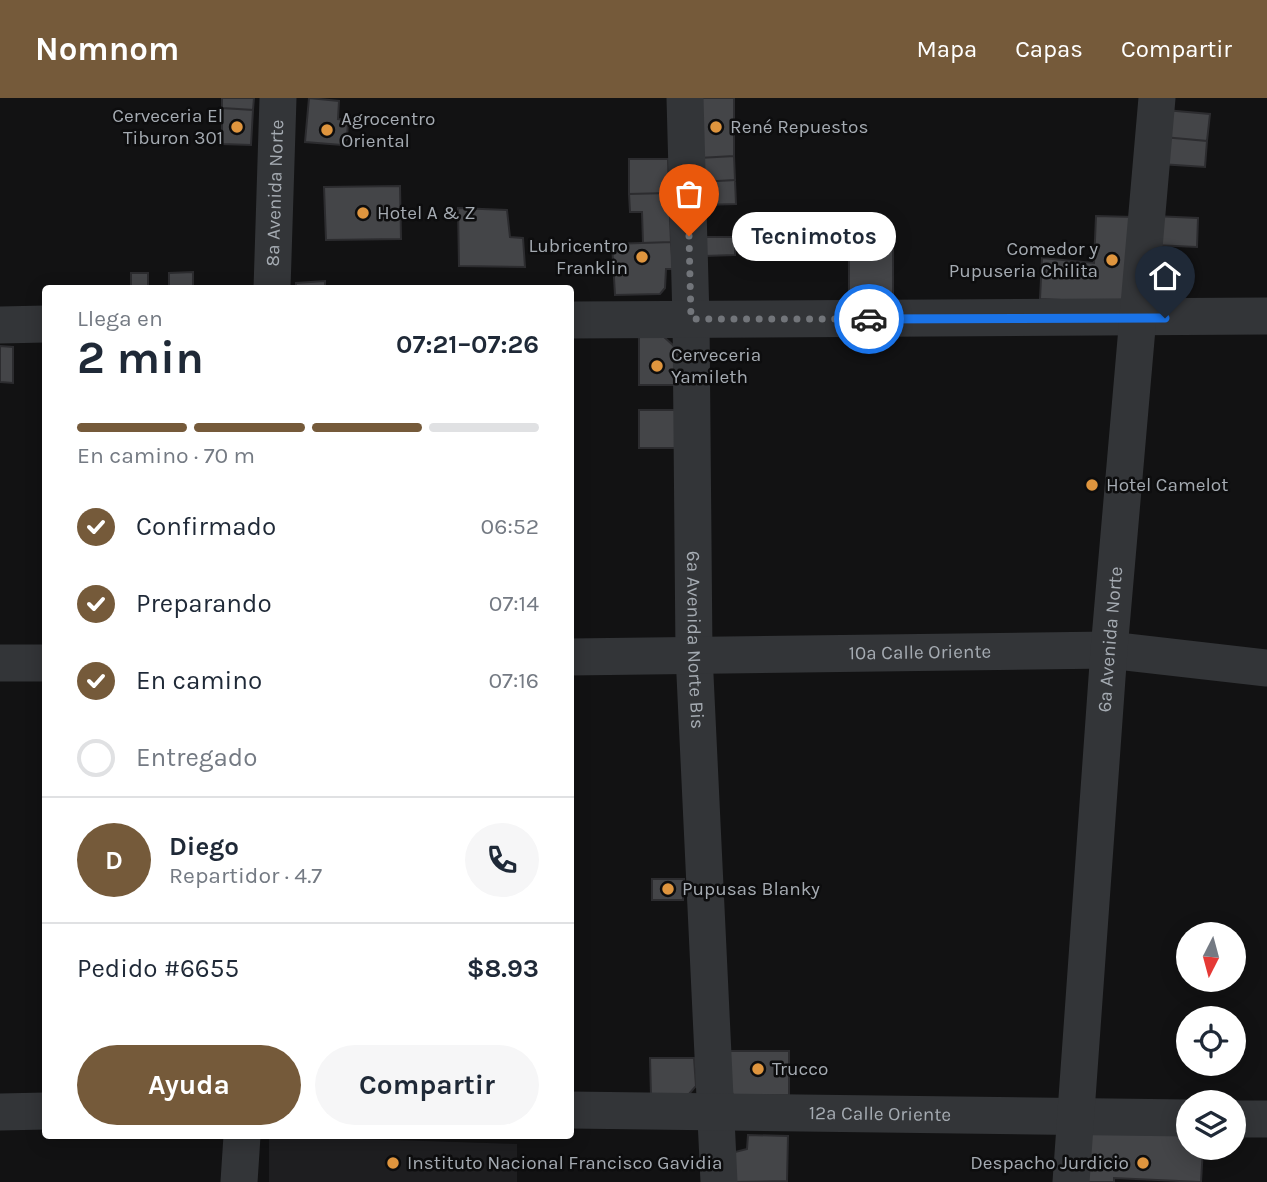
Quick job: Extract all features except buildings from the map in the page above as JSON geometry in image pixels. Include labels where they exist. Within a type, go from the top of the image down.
[{"type":"street","name":"8a Avenida Norte","points":[[272,285],[278,98]]},
{"type":"street","name":"6a Avenida Norte Bis","points":[[685,98],[691,319],[694,654],[719,1182]]},
{"type":"street","name":"6a Avenida Norte","points":[[1071,1182],[1109,650],[1140,318],[1157,98]]},
{"type":"street","points":[[574,320],[1267,316]]},
{"type":"street","points":[[0,325],[42,324]]},
{"type":"street","name":"10a Calle Oriente","points":[[574,657],[1109,650],[1267,668]]},
{"type":"street","points":[[0,663],[42,663]]},
{"type":"street","name":"12a Calle Oriente","points":[[574,1110],[1176,1118]]},
{"type":"street","points":[[0,1112],[42,1111]]},
{"type":"street","points":[[1246,1119],[1267,1119]]},
{"type":"street","points":[[239,1182],[242,1139]]},
{"type":"shaded area","name":"Instituto Nacional Francisco Gavidia","points":[[269,1139],[517,1144],[517,1182],[269,1182]]},
{"type":"way so far","points":[[689,236],[691,319],[869,319]]},
{"type":"place","name":"Cerveceria El Tiburon 301","points":[[237,127]]},
{"type":"place","name":"René Repuestos","points":[[716,127]]},
{"type":"place","name":"Agrocentro Oriental","points":[[327,130]]},
{"type":"place","name":"Hotel A & Z","points":[[363,213]]},
{"type":"place","name":"Tecnimotos","points":[[689,236]]},
{"type":"place","name":"Lubricentro Franklin","points":[[642,257]]},
{"type":"place","name":"Comedor y Pupuseria Chilita","points":[[1112,260]]},
{"type":"place","name":"Cerveceria Yamileth","points":[[657,366]]},
{"type":"place","name":"Hotel Camelot","points":[[1092,485]]},
{"type":"place","name":"Pupusas Blanky","points":[[668,889]]},
{"type":"place","name":"Trucco","points":[[758,1069]]},
{"type":"place","name":"Instituto Nacional Francisco Gavidia","points":[[393,1163]]},
{"type":"place","name":"Despacho Jurdicio","points":[[1143,1163]]},
{"type":"route","points":[[869,319],[1165,318]]}]
